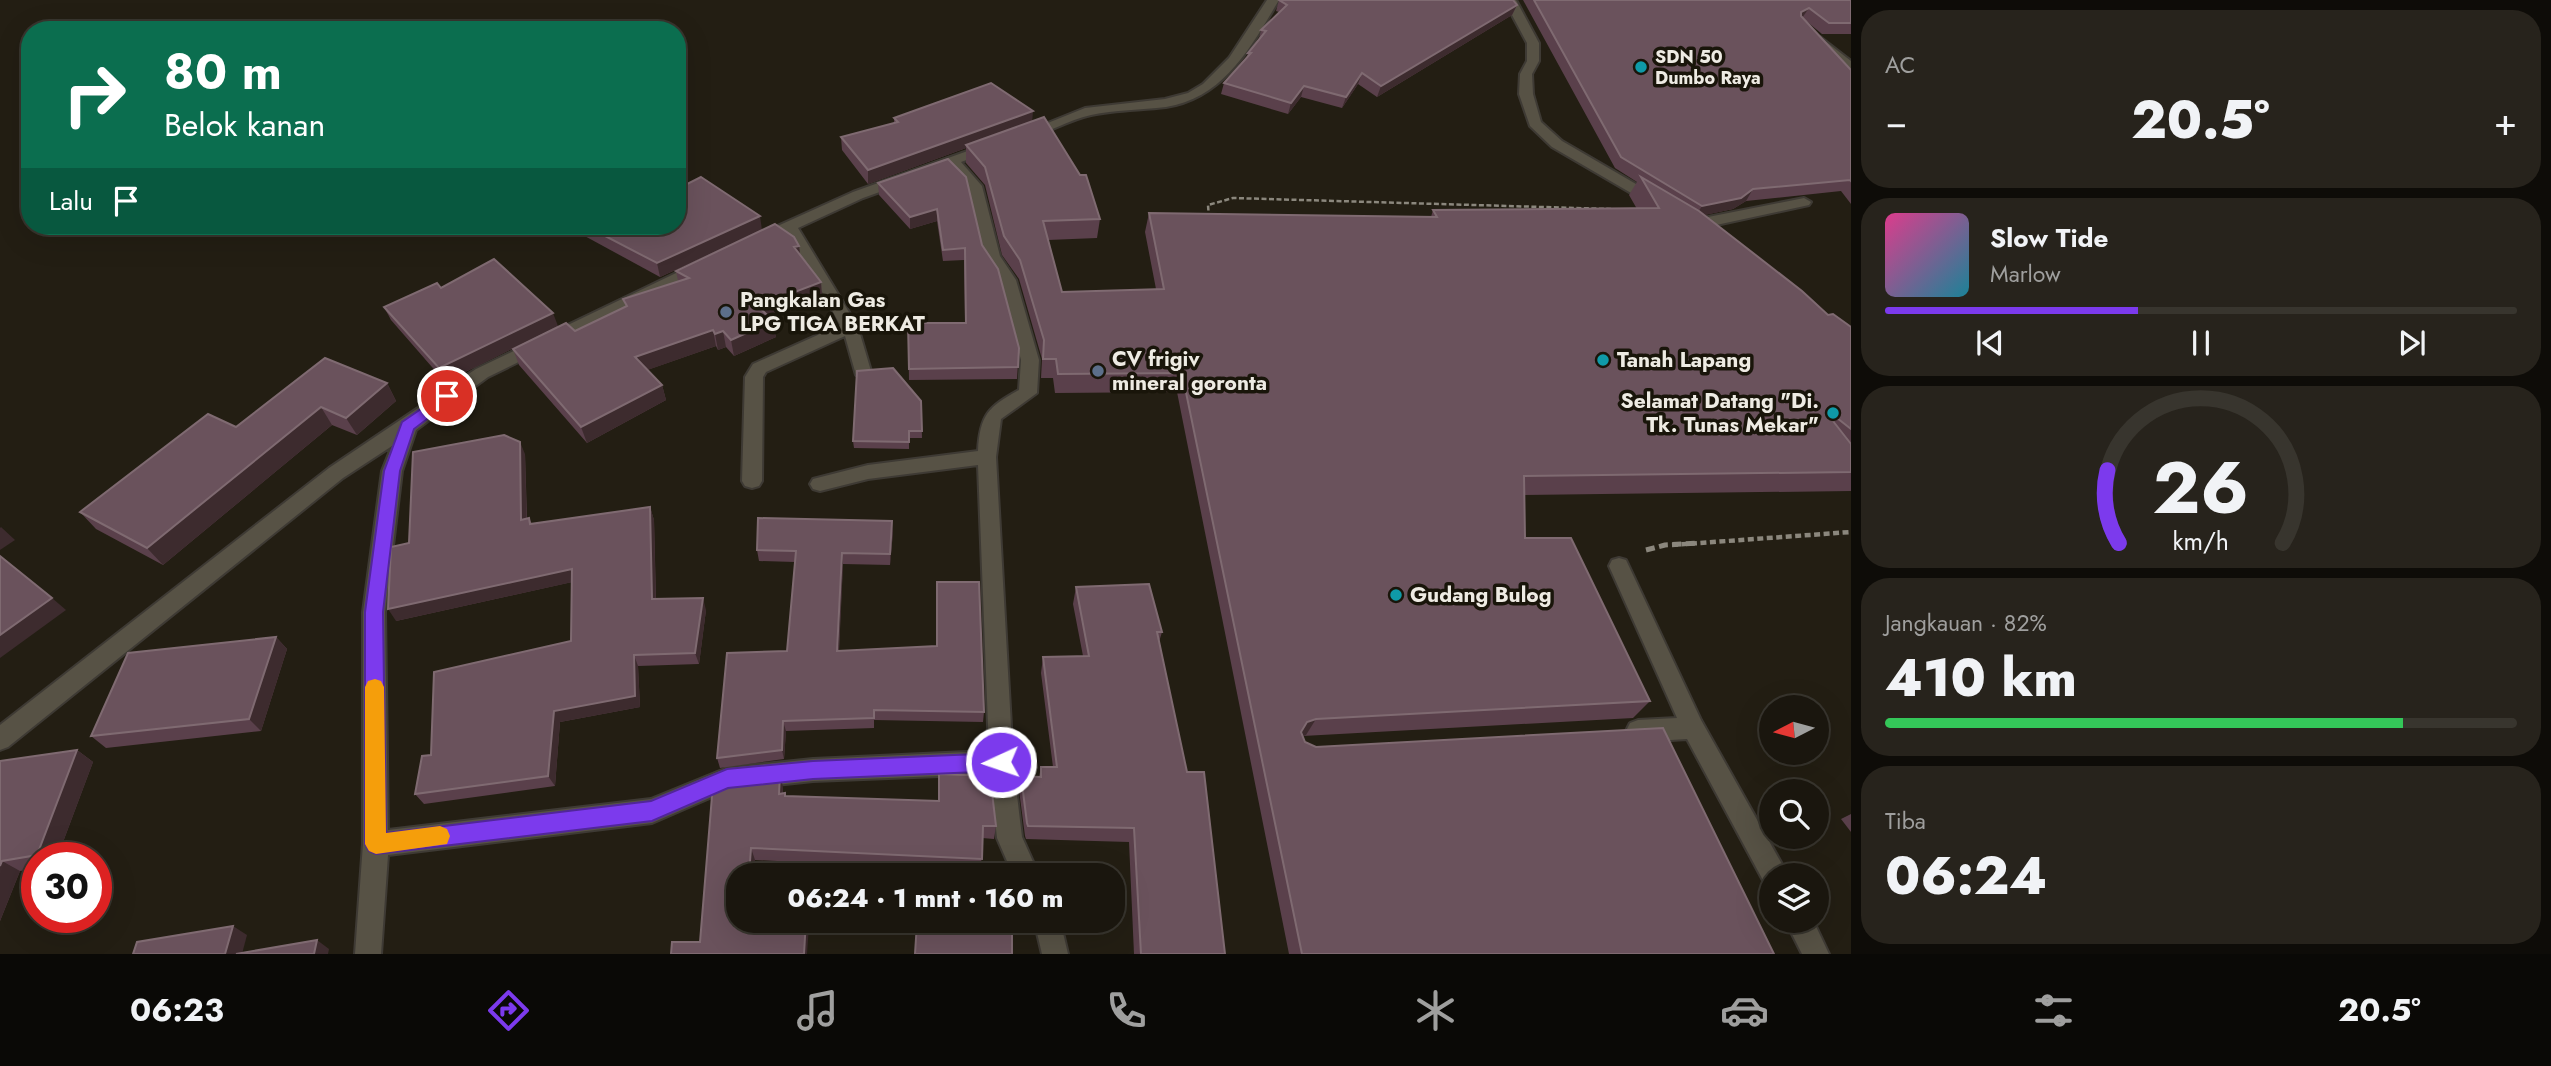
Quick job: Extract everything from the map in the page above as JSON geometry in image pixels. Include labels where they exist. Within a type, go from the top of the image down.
[{"type":"street","points":[[743,247],[858,195],[1083,113],[1187,99],[1206,87],[1227,68],[1255,32],[1273,0]]},
{"type":"street","points":[[1510,0],[1534,43],[1532,61],[1526,74],[1526,94],[1535,123],[1544,134],[1693,225],[1711,239]]},
{"type":"street","points":[[1811,33],[1851,68]]},
{"type":"street","points":[[952,161],[975,186],[992,256],[1008,280],[1030,360],[1028,393],[995,411],[988,425],[987,457],[1001,762],[1010,838],[1021,863]]},
{"type":"street","points":[[1693,225],[1804,202]]},
{"type":"street","points":[[789,226],[850,327],[862,370]]},
{"type":"street","points":[[0,738],[336,473],[482,373],[718,258]]},
{"type":"street","points":[[752,481],[754,377],[759,368],[850,327]]},
{"type":"street","points":[[368,954],[376,844],[374,612],[392,471],[408,426]]},
{"type":"street","points":[[820,484],[868,472],[987,457]]},
{"type":"street","points":[[1619,566],[1693,728],[1767,863]]},
{"type":"street","points":[[1610,733],[1693,728]]},
{"type":"street","points":[[376,844],[652,811],[727,779],[813,770],[1001,762]]},
{"type":"street","points":[[1050,933],[1055,954]]},
{"type":"street","points":[[1805,933],[1816,954]]},
{"type":"path","points":[[1210,223],[1208,205],[1233,198],[1565,207],[1622,212]]},
{"type":"path","points":[[1619,566],[1633,553],[1665,545],[1851,532]]},
{"type":"building","points":[[1279,0],[1513,0],[1517,5],[1381,86],[1362,73],[1346,97],[1304,86],[1291,103],[1224,83],[1251,53],[1248,53],[1266,31],[1261,30],[1287,5]]},
{"type":"building","points":[[1534,0],[1851,0],[1851,23],[1829,23],[1809,8],[1801,12],[1801,16],[1851,70],[1851,181],[1753,189],[1741,198],[1702,206],[1621,157]]},
{"type":"building","points":[[991,83],[1033,111],[868,170],[841,137],[898,122],[894,118]]},
{"type":"building","name":"Gudang Bulog","points":[[1044,117],[1080,175],[1086,175],[1100,219],[1043,221],[1062,292],[1164,289],[1149,213],[1437,217],[1433,210],[1659,208],[1641,177],[1699,211],[1802,291],[1828,315],[1833,314],[1851,327],[1851,429],[1837,418],[1833,421],[1851,444],[1851,472],[1524,476],[1525,538],[1571,538],[1650,701],[1316,719],[1307,722],[1301,732],[1305,742],[1316,747],[1663,728],[1759,923],[1759,933],[1764,933],[1774,954],[1302,954],[1182,373],[1058,374],[1056,359],[1043,359],[1044,340],[1020,260],[1004,236],[985,167],[966,145]]},
{"type":"building","points":[[948,159],[966,177],[982,245],[998,269],[1019,348],[1018,367],[909,369],[908,323],[966,323],[965,248],[943,250],[937,209],[910,217],[878,183]]},
{"type":"building","points":[[701,177],[760,216],[657,263],[603,235],[686,235],[686,184]]},
{"type":"building","points":[[775,224],[794,237],[799,246],[794,247],[821,282],[758,306],[773,321],[731,340],[723,331],[715,334],[713,330],[635,357],[662,385],[581,427],[513,349],[566,323],[575,331],[627,306],[623,299],[689,278],[676,271]]},
{"type":"building","points":[[494,259],[553,313],[439,368],[384,307],[437,283],[441,288]]},
{"type":"building","points":[[325,358],[387,383],[346,418],[321,407],[147,548],[80,512],[208,414],[236,427]]},
{"type":"building","points":[[893,368],[921,401],[922,431],[909,431],[909,442],[853,441],[857,371]]},
{"type":"building","points":[[504,435],[520,442],[521,520],[529,518],[530,524],[650,507],[652,599],[703,598],[695,653],[634,655],[635,696],[554,711],[548,776],[415,794],[422,756],[431,755],[434,672],[571,641],[572,569],[388,609],[391,547],[409,543],[413,452]]},
{"type":"building","points":[[758,518],[892,521],[890,554],[842,553],[837,651],[937,646],[937,582],[979,582],[984,712],[874,710],[874,718],[783,721],[782,750],[717,758],[727,653],[787,651],[796,551],[757,550]]},
{"type":"building","points":[[0,556],[52,598],[0,635]]},
{"type":"building","points":[[1149,584],[1162,632],[1157,632],[1187,772],[1204,772],[1225,954],[1141,954],[1134,828],[1028,826],[1027,823],[1021,776],[1041,777],[1041,767],[1057,767],[1043,657],[1089,656],[1076,587]]},
{"type":"building","points":[[276,637],[249,719],[91,736],[128,653]]},
{"type":"building","points":[[77,750],[42,842],[21,842],[21,858],[2,861],[0,866],[0,761]]},
{"type":"building","points":[[780,774],[779,794],[785,793],[785,796],[939,801],[939,774],[990,776],[996,826],[983,826],[982,859],[751,848],[750,863],[726,863],[726,933],[805,933],[804,954],[671,954],[672,942],[700,942],[713,784],[724,779]]},
{"type":"building","points":[[233,926],[225,954],[133,954],[137,942]]},
{"type":"building","points":[[916,933],[1012,933],[1012,954],[915,954]]},
{"type":"building","points":[[317,940],[314,954],[236,954]]},
{"type":"slow traffic","points":[[375,687],[376,844],[440,836]]},
{"type":"place","name":"SDN 50 Dumbo Raya","points":[[1641,67]]},
{"type":"place","name":"Pangkalan Gas LPG TIGA BERKAT","points":[[726,312]]},
{"type":"place","name":"Tanah Lapang","points":[[1603,360]]},
{"type":"place","name":"CV frigiv mineral goronta","points":[[1098,371]]},
{"type":"place","name":"Selamat Datang \"Di. Tk. Tunas Mekar\"","points":[[1833,413]]},
{"type":"place","name":"Gudang Bulog","points":[[1396,595]]},
{"type":"route","points":[[447,396],[408,426],[392,471],[374,612],[376,844],[652,811],[727,779],[813,770],[1001,762]]}]
